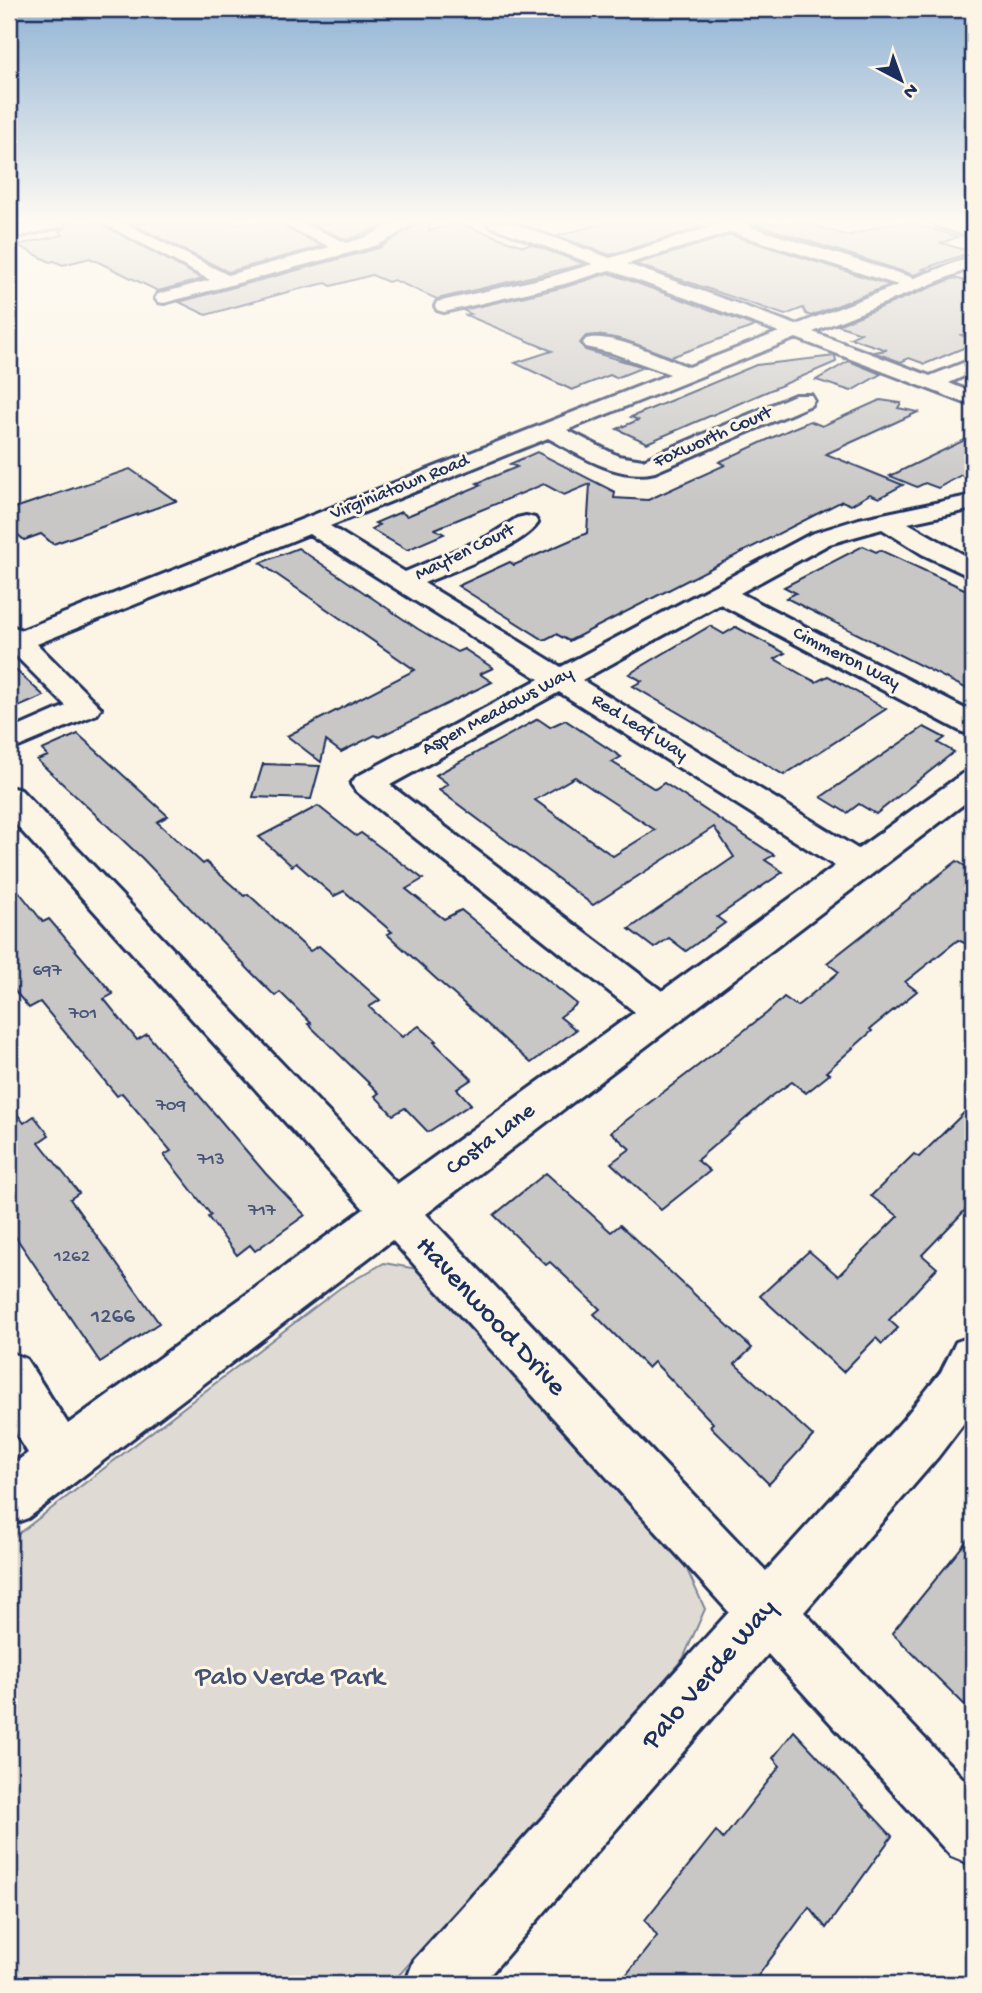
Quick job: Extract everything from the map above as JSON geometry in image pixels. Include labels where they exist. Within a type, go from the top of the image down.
[{"type":"street","points":[[751,316],[973,400]]},
{"type":"street","name":"Virginiatown Road","points":[[12,640],[831,316]]},
{"type":"street","points":[[593,344],[617,348],[686,373]]},
{"type":"street","points":[[930,384],[973,365]]},
{"type":"street","name":"Foxworth Court","points":[[548,429],[618,465],[632,469],[647,467],[803,400]]},
{"type":"street","name":"Aspen Meadows Way","points":[[663,1012],[367,784],[820,539],[886,520],[973,502]]},
{"type":"street","points":[[886,520],[931,549],[973,570]]},
{"type":"street","name":"Mayten Court","points":[[404,582],[496,542],[526,523]]},
{"type":"street","name":"Red Leaf Way","points":[[310,524],[860,866]]},
{"type":"street","name":"Cimmeron Way","points":[[719,593],[973,725]]},
{"type":"street","points":[[9,742],[86,708],[12,640]]},
{"type":"street","name":"Costa Lane","points":[[9,1499],[973,781]]},
{"type":"street","name":"Havenwood Drive","points":[[9,797],[973,1834]]},
{"type":"street","name":"Palo Verde Way","points":[[438,1984],[920,1439],[959,1389],[973,1359]]},
{"type":"street","points":[[9,1376],[61,1460]]},
{"type":"green space","name":"Palo Verde Park","points":[[384,1263],[417,1269],[679,1552],[705,1609],[683,1659],[391,1984],[9,1984],[9,1541],[340,1288]]},
{"type":"building","points":[[468,316],[727,316],[755,326],[671,357],[624,340],[597,335],[586,336],[580,343],[585,350],[644,367],[616,378],[610,375],[572,390],[515,363],[552,351]]},
{"type":"building","points":[[859,316],[973,316],[973,332],[961,335],[973,340],[973,344],[925,364],[909,358],[901,362],[873,352],[887,350],[850,338],[861,333],[837,325]]},
{"type":"building","points":[[835,356],[836,362],[647,443],[617,429],[638,420],[631,417],[756,365]]},
{"type":"building","points":[[849,361],[881,374],[851,391],[816,380]]},
{"type":"building","points":[[880,400],[901,403],[898,408],[918,412],[826,454],[903,485],[879,498],[870,494],[851,505],[842,501],[569,641],[556,634],[544,640],[458,586],[510,562],[514,565],[587,533],[590,484],[564,495],[544,484],[435,529],[444,534],[407,550],[371,529],[379,525],[375,523],[401,512],[407,516],[481,485],[477,483],[517,467],[510,464],[537,452],[615,492],[614,498],[648,500],[725,465],[719,462],[791,429],[810,421],[822,426]]},
{"type":"building","points":[[973,436],[973,480],[961,475],[938,488],[925,483],[917,487],[890,476]]},
{"type":"building","points":[[130,469],[176,501],[53,544],[41,534],[24,540],[9,527],[9,510]]},
{"type":"building","points":[[863,546],[876,552],[880,550],[973,593],[973,692],[786,598],[796,593],[784,587]]},
{"type":"building","points":[[298,548],[418,629],[457,652],[464,649],[493,668],[480,674],[492,682],[379,737],[375,735],[341,752],[326,741],[321,762],[287,736],[415,670],[260,563]]},
{"type":"building","points":[[710,626],[724,634],[736,627],[785,653],[775,659],[806,677],[816,682],[828,676],[886,709],[784,775],[633,686],[642,681],[629,674]]},
{"type":"building","points":[[9,664],[44,696],[9,711]]},
{"type":"building","points":[[538,719],[550,727],[565,720],[621,757],[612,762],[655,789],[664,783],[774,855],[765,860],[783,872],[717,917],[725,923],[686,951],[669,938],[654,948],[629,929],[734,857],[714,827],[593,905],[439,790],[448,784],[436,775]],"holes":[[[575,777],[655,830],[613,856],[535,800]]]},
{"type":"building","points":[[924,727],[945,738],[938,743],[954,752],[876,814],[859,804],[847,813],[821,797]]},
{"type":"building","points":[[78,734],[168,816],[157,822],[203,864],[206,862],[244,896],[248,894],[310,951],[319,946],[380,1000],[369,1007],[402,1037],[419,1026],[436,1041],[434,1042],[472,1079],[457,1089],[471,1104],[428,1132],[405,1108],[393,1115],[375,1096],[379,1093],[308,1024],[311,1023],[280,992],[275,996],[142,858],[37,760],[48,756],[42,750]]},
{"type":"building","points":[[263,764],[320,766],[311,799],[253,797]]},
{"type":"building","points":[[318,806],[356,836],[361,833],[423,879],[406,889],[444,919],[461,910],[577,1004],[560,1017],[576,1030],[531,1063],[387,934],[392,932],[344,891],[334,896],[296,863],[292,866],[259,837]]},
{"type":"building","points":[[957,861],[973,871],[973,947],[958,940],[905,982],[917,991],[870,1029],[872,1031],[826,1072],[830,1074],[806,1093],[792,1082],[772,1096],[697,1160],[710,1171],[661,1210],[611,1163],[630,1149],[611,1132],[767,1013],[784,997],[797,1006],[839,972],[827,963]]},
{"type":"building","points":[[9,879],[43,922],[49,919],[113,994],[104,999],[137,1040],[147,1034],[266,1174],[305,1215],[255,1251],[250,1245],[237,1255],[208,1217],[211,1215],[164,1155],[171,1151],[122,1093],[117,1096],[40,1002],[29,1008],[9,984]]},
{"type":"building","points":[[9,1103],[24,1123],[34,1116],[49,1135],[39,1142],[79,1193],[70,1199],[159,1323],[100,1362],[9,1227]]},
{"type":"building","points":[[973,1104],[973,1202],[922,1255],[937,1268],[889,1320],[898,1328],[882,1344],[876,1338],[843,1372],[760,1296],[809,1251],[838,1276],[898,1216],[871,1196],[914,1154],[919,1157]]},
{"type":"building","points":[[546,1173],[611,1232],[620,1225],[752,1348],[735,1364],[813,1436],[769,1484],[710,1426],[713,1423],[654,1362],[648,1368],[594,1314],[600,1309],[550,1262],[546,1265],[494,1215]]},
{"type":"building","points":[[973,1533],[973,1713],[892,1633]]},
{"type":"building","points":[[794,1731],[892,1836],[826,1928],[809,1907],[752,1984],[619,1984],[657,1936],[645,1920],[716,1831],[723,1839],[780,1766],[773,1758]]}]
